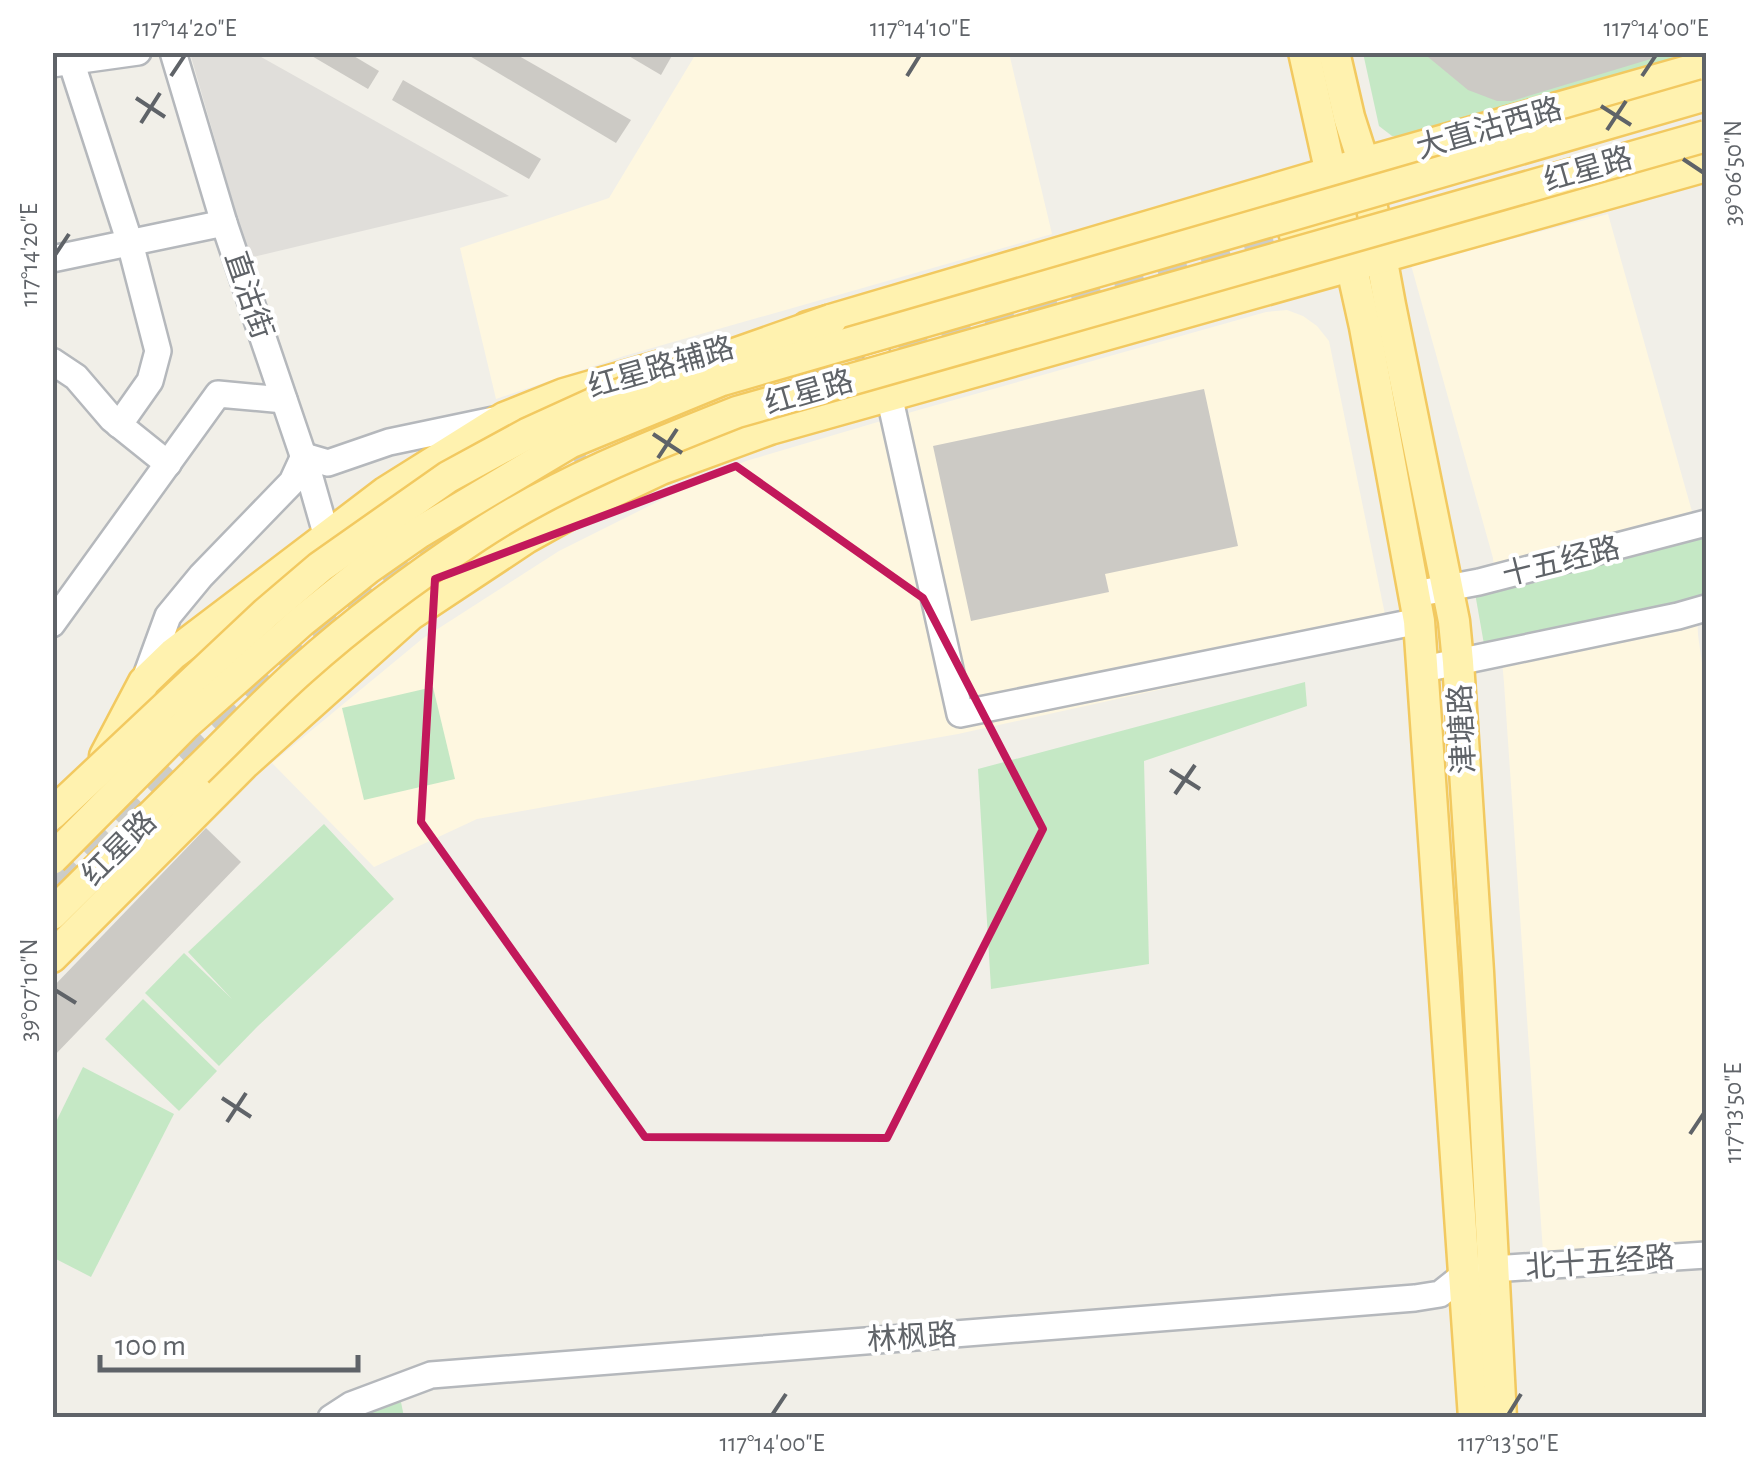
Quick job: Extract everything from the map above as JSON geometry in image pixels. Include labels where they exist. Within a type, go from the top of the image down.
[{"type":"main road","name":"津塘路","points":[[1304,52],[1334,122],[1369,262],[1390,304],[1447,587],[1458,662],[1479,1272],[1474,1418]]},
{"type":"main road","name":"津塘路","points":[[1334,52],[1334,122]]},
{"type":"main road","name":"大直沽西路","points":[[1346,177],[1410,151],[1706,66]]},
{"type":"main road","name":"红星路","points":[[52,859],[186,724],[315,610],[420,532],[569,443],[722,380],[1706,94]]},
{"type":"main road","points":[[1268,192],[1304,166],[1316,143],[1334,122],[1376,145],[1410,151]]},
{"type":"main road","name":"红星路","points":[[52,914],[300,670],[378,606],[479,535],[594,471],[738,412],[1706,136]]},
{"type":"main road","points":[[52,957],[246,763],[410,616],[526,538],[660,469],[841,408],[890,370],[1280,287],[1706,166]]},
{"type":"main road","name":"津塘路","points":[[1346,177],[1369,262],[1364,327],[1417,607],[1479,1272],[1501,1418]]},
{"type":"main road","points":[[1268,192],[1306,190],[1322,194],[1346,177]]},
{"type":"main road","points":[[1294,232],[1309,225],[1346,177]]},
{"type":"main road","name":"红星路辅路","points":[[106,756],[144,682],[173,654],[386,492],[504,418],[564,394],[1268,192]]},
{"type":"main road","points":[[1280,287],[1301,287],[1329,295],[1353,311],[1364,327]]},
{"type":"main road","points":[[52,814],[320,567],[448,478],[526,434],[595,403],[832,320]]},
{"type":"street","points":[[119,425],[150,381],[158,351],[130,243],[62,62],[138,52]]},
{"type":"street","name":"直沽街","points":[[173,52],[224,223],[304,456],[327,537]]},
{"type":"street","points":[[52,259],[224,223]]},
{"type":"street","points":[[863,311],[890,370]]},
{"type":"street","points":[[52,361],[76,377],[119,425],[168,464]]},
{"type":"street","name":"十五经路","points":[[890,370],[960,714],[1417,607],[1447,587],[1706,523]]},
{"type":"street","points":[[52,624],[218,394],[284,400]]},
{"type":"street","points":[[144,682],[168,616],[292,482],[304,456],[328,462],[389,442],[504,418]]},
{"type":"street","points":[[1424,669],[1706,608]]},
{"type":"street","name":"北十五经路","points":[[1479,1272],[1706,1254]]},
{"type":"street","name":"林枫路","points":[[331,1418],[351,1405],[431,1374],[1416,1298],[1440,1294],[1479,1272]]},
{"type":"highlighted area","points":[[736,466],[923,598],[1043,829],[887,1138],[645,1137],[421,822],[435,579]]},
{"type":"shaded area","points":[[697,52],[1009,53],[1052,234],[624,356],[496,399],[460,248],[609,198]]},
{"type":"shaded area","points":[[190,53],[254,53],[509,196],[249,258]]},
{"type":"shaded area","points":[[1608,214],[1693,515],[1698,635],[1706,691],[1706,1241],[1543,1252],[1493,558],[1411,265]]},
{"type":"shaded area","points":[[1287,310],[1317,326],[1329,341],[1390,639],[958,734],[477,819],[374,867],[272,763],[422,639],[559,551],[681,490],[746,461],[1266,312]]},
{"type":"green space","points":[[1363,53],[1706,53],[1406,136],[1392,136],[1379,126]]},
{"type":"green space","points":[[1706,533],[1706,604],[1485,650],[1475,593]]},
{"type":"green space","points":[[1305,682],[1307,706],[1144,761],[1149,964],[991,989],[978,769]]},
{"type":"green space","points":[[433,687],[455,779],[364,800],[342,708]]},
{"type":"green space","points":[[324,824],[394,899],[219,1066],[145,993],[184,953],[232,999],[188,952]]},
{"type":"green space","points":[[143,999],[217,1071],[179,1111],[105,1039]]},
{"type":"green space","points":[[83,1067],[174,1114],[91,1277],[52,1257],[53,1128]]},
{"type":"green space","points":[[401,1402],[404,1417],[351,1418]]},
{"type":"building","points":[[305,52],[347,52],[379,71],[368,89]]},
{"type":"building","points":[[463,52],[512,52],[631,120],[616,143]]},
{"type":"building","points":[[622,52],[674,52],[661,75]]},
{"type":"building","points":[[1422,52],[1664,55],[1512,101],[1497,101],[1468,90]]},
{"type":"building","points":[[403,80],[541,159],[529,179],[392,100]]},
{"type":"building","points":[[1204,389],[1238,546],[1105,574],[1109,592],[971,621],[933,446]]},
{"type":"building","points":[[206,828],[241,862],[52,1058],[52,988]]},
{"type":"tunnel","points":[[813,376],[1294,232]]},
{"type":"tunnel","points":[[52,883],[278,661],[370,586],[507,498],[588,461]]}]
